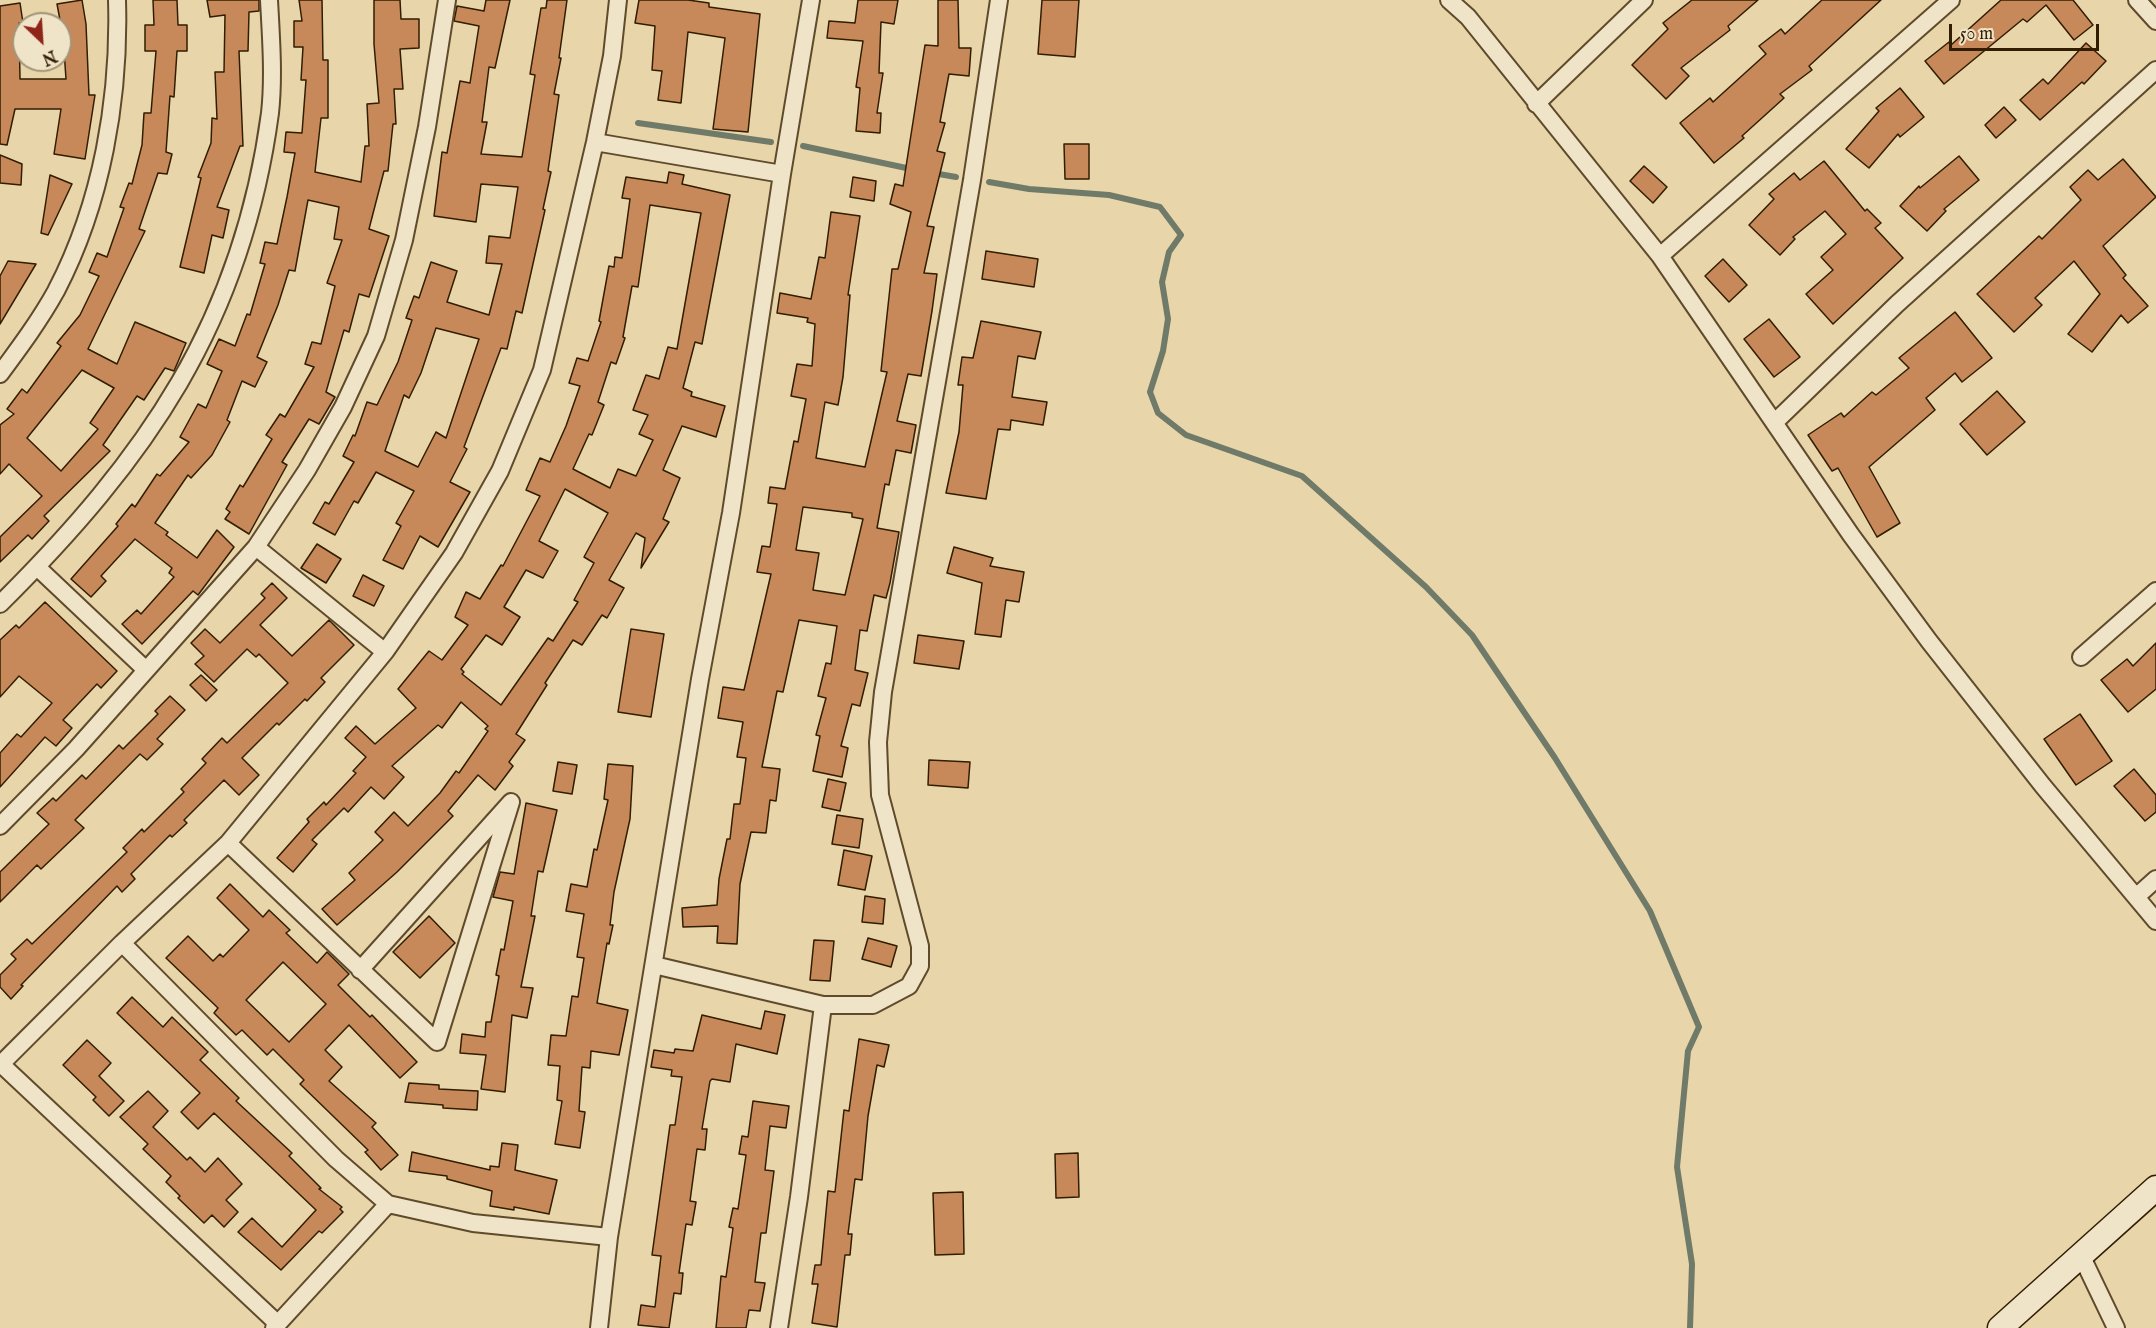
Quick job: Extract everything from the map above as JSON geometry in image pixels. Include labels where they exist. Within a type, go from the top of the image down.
[{"type":"street","points":[[0,374],[56,290],[97,182],[110,126],[118,37],[117,0]]},
{"type":"street","points":[[0,604],[93,506],[150,433],[189,370],[219,307],[247,225],[270,112],[268,0]]},
{"type":"street","points":[[0,826],[76,749],[256,548],[307,470],[343,407],[376,336],[404,240],[427,127],[447,0]]},
{"type":"street","points":[[388,1204],[276,1326],[1,1064],[122,943],[228,843],[385,652],[454,553],[494,482],[542,370],[595,142],[612,56],[618,0]]},
{"type":"street","points":[[600,1328],[609,1237],[698,690],[731,513],[782,174],[811,0]]},
{"type":"street","points":[[654,965],[823,1005],[873,1005],[909,986],[920,966],[920,946],[880,795],[878,742],[883,692],[972,180],[999,0]]},
{"type":"street","points":[[1449,0],[1468,17],[1660,256],[1851,535],[1929,641],[2043,786],[2156,921]]},
{"type":"street","points":[[1536,104],[1644,0]]},
{"type":"street","points":[[1660,256],[1951,0]]},
{"type":"street","points":[[2137,0],[2156,21]]},
{"type":"street","points":[[1775,423],[1898,304],[2156,70]]},
{"type":"street","points":[[595,142],[782,174]]},
{"type":"street","points":[[256,548],[385,652]]},
{"type":"street","points":[[37,567],[146,670]]},
{"type":"street","points":[[2081,657],[2156,591]]},
{"type":"street","points":[[228,843],[360,970],[437,1042],[511,802],[360,970]]},
{"type":"street","points":[[2136,897],[2156,879]]},
{"type":"street","points":[[122,943],[336,1159],[388,1204],[473,1223],[609,1237]]},
{"type":"street","points":[[779,1328],[799,1197],[823,1005]]},
{"type":"street","points":[[2000,1328],[2156,1188]]},
{"type":"street","points":[[2081,1255],[2116,1328]]},
{"type":"building","points":[[82,0],[86,24],[89,95],[95,95],[85,159],[54,154],[61,109],[15,109],[7,145],[0,144],[0,6],[20,3],[21,12],[12,12],[12,72],[20,72],[20,79],[66,79],[66,72],[72,72],[72,12],[58,12],[57,4]]},
{"type":"building","points":[[153,0],[177,0],[178,25],[187,25],[187,51],[177,51],[174,97],[170,96],[166,152],[172,154],[167,174],[158,173],[139,229],[145,231],[88,349],[117,364],[135,322],[186,343],[174,371],[165,368],[144,400],[137,396],[103,445],[110,451],[44,516],[49,521],[32,539],[28,535],[0,562],[0,537],[42,496],[9,464],[0,474],[0,425],[14,414],[7,409],[22,389],[27,393],[61,346],[57,343],[80,315],[99,276],[89,272],[97,253],[107,257],[124,208],[120,207],[129,183],[132,184],[142,145],[144,113],[151,113],[156,51],[145,51],[145,25],[154,25]],"holes":[[[82,370],[114,388],[90,423],[98,429],[61,471],[27,438]]]},
{"type":"building","points":[[207,0],[259,0],[259,11],[249,12],[248,51],[239,51],[243,146],[240,146],[217,207],[229,210],[223,238],[212,235],[204,273],[180,267],[201,178],[198,177],[211,143],[212,118],[217,119],[215,72],[224,72],[225,15],[210,17]]},
{"type":"building","points":[[299,0],[322,0],[323,60],[328,60],[328,118],[321,118],[315,172],[361,182],[365,146],[369,146],[367,104],[379,103],[374,44],[374,0],[400,0],[401,19],[419,19],[419,48],[400,49],[403,89],[394,89],[396,124],[393,124],[388,171],[384,171],[369,229],[389,236],[369,297],[359,294],[349,332],[344,330],[326,392],[335,397],[319,424],[309,419],[282,462],[287,465],[249,534],[225,519],[230,512],[226,509],[240,485],[243,487],[272,439],[266,435],[280,414],[285,417],[314,367],[305,364],[312,342],[321,344],[335,286],[327,283],[342,240],[334,239],[339,207],[308,200],[295,271],[289,270],[257,357],[267,362],[255,387],[242,381],[227,420],[230,422],[212,455],[191,478],[188,475],[155,523],[168,532],[166,535],[197,558],[217,530],[234,547],[198,595],[193,591],[142,644],[122,624],[137,610],[141,614],[174,577],[169,573],[172,568],[135,539],[101,576],[106,581],[91,597],[71,579],[118,526],[116,524],[132,504],[135,507],[157,474],[160,476],[189,442],[180,437],[198,404],[206,408],[222,371],[207,364],[219,339],[235,346],[247,314],[250,315],[265,264],[260,263],[265,242],[277,244],[287,197],[295,153],[284,152],[286,132],[302,133],[306,80],[301,80],[303,47],[294,47],[294,21],[302,21]]},
{"type":"building","points":[[486,0],[510,0],[495,68],[489,67],[482,122],[487,122],[481,154],[522,157],[535,75],[530,74],[541,8],[546,8],[547,0],[567,0],[559,58],[561,58],[554,94],[559,95],[548,171],[551,172],[522,313],[516,311],[507,349],[501,348],[464,447],[467,449],[450,482],[470,492],[438,547],[420,536],[403,569],[383,560],[401,526],[396,523],[414,491],[376,472],[358,503],[354,501],[335,535],[313,523],[325,502],[329,504],[354,462],[343,456],[353,435],[355,436],[367,402],[377,405],[398,362],[412,320],[406,318],[414,296],[419,298],[431,262],[457,271],[447,302],[489,315],[502,264],[486,263],[489,236],[510,238],[518,187],[481,184],[476,222],[434,216],[442,152],[447,153],[460,81],[470,83],[479,26],[454,21],[457,6],[484,11]],"holes":[[[436,328],[479,339],[446,438],[436,432],[418,467],[385,451],[404,395],[409,398],[421,373]]]},
{"type":"building","points":[[639,0],[688,0],[709,3],[709,7],[760,14],[748,132],[713,129],[725,38],[688,32],[681,103],[658,100],[662,71],[652,70],[655,26],[635,23]]},
{"type":"building","points":[[858,0],[898,0],[894,24],[881,22],[879,73],[883,73],[877,113],[881,113],[880,133],[856,131],[860,88],[856,87],[863,41],[827,38],[829,21],[855,23]]},
{"type":"building","points":[[938,0],[958,0],[959,48],[971,48],[969,76],[949,74],[940,122],[945,123],[937,151],[945,153],[927,226],[934,227],[924,273],[937,274],[932,311],[921,376],[908,374],[897,421],[916,425],[911,453],[896,450],[889,485],[885,484],[877,528],[899,532],[886,598],[874,595],[867,631],[860,630],[855,670],[868,673],[860,706],[852,704],[841,746],[848,748],[842,777],[813,771],[820,736],[816,735],[826,698],[818,696],[826,663],[831,664],[837,626],[799,620],[783,692],[777,691],[762,767],[780,769],[776,801],[770,800],[766,833],[751,832],[740,884],[737,944],[717,943],[718,926],[683,927],[682,908],[717,905],[719,879],[727,839],[730,839],[734,804],[740,804],[746,758],[737,757],[743,722],[718,718],[723,687],[744,690],[771,574],[757,572],[762,546],[770,547],[777,504],[768,503],[770,487],[785,489],[794,441],[798,442],[806,399],[791,396],[797,364],[812,366],[815,324],[807,322],[808,318],[777,313],[780,293],[811,299],[819,257],[825,258],[831,212],[860,216],[848,295],[850,295],[843,377],[838,405],[825,402],[816,458],[865,467],[887,372],[881,371],[892,269],[898,269],[911,212],[890,204],[895,184],[903,186],[925,45],[938,46]],"holes":[[[803,507],[852,513],[852,517],[863,519],[845,595],[813,590],[819,553],[796,550]]]},
{"type":"building","points":[[1042,0],[1079,0],[1075,57],[1038,54]]},
{"type":"building","points":[[1692,0],[1758,0],[1728,26],[1730,30],[1681,68],[1689,76],[1666,99],[1632,65],[1668,29],[1663,23]]},
{"type":"building","points":[[1822,0],[1881,0],[1809,66],[1812,70],[1780,94],[1784,98],[1742,136],[1744,138],[1714,163],[1680,123],[1710,98],[1713,102],[1766,54],[1759,46],[1781,29],[1785,34]]},
{"type":"building","points":[[2001,0],[2073,0],[2093,25],[2074,40],[2046,5],[2027,22],[2023,19],[1944,84],[1925,61],[1949,42],[1951,45]]},
{"type":"building","points":[[2086,43],[2106,61],[2084,84],[2082,82],[2040,120],[2020,100],[2043,79],[2048,84]]},
{"type":"building","points":[[1900,88],[1924,117],[1900,137],[1898,134],[1869,168],[1846,149],[1879,111],[1876,108]]},
{"type":"building","points":[[2004,107],[2016,120],[1996,138],[1985,125]]},
{"type":"building","points":[[1064,144],[1089,144],[1089,179],[1065,179]]},
{"type":"building","points":[[0,155],[22,164],[21,185],[0,183]]},
{"type":"building","points":[[1959,156],[1979,180],[1944,209],[1946,211],[1927,231],[1900,206],[1919,186],[1920,188]]},
{"type":"building","points":[[2123,159],[2156,197],[2103,246],[2126,275],[2123,278],[2148,306],[2128,323],[2121,315],[2092,352],[2068,334],[2100,294],[2074,261],[2035,298],[2042,305],[2014,332],[1977,294],[2039,236],[2042,239],[2081,200],[2070,187],[2088,170],[2098,180]]},
{"type":"building","points":[[1824,161],[1865,211],[1867,209],[1881,223],[1875,228],[1903,258],[1833,324],[1806,294],[1833,270],[1821,257],[1846,234],[1825,211],[1793,237],[1795,239],[1780,255],[1749,225],[1774,199],[1769,194],[1794,173],[1800,180]]},
{"type":"building","points":[[1644,166],[1667,187],[1653,203],[1630,181]]},
{"type":"building","points":[[669,172],[684,175],[682,184],[730,195],[702,344],[695,342],[683,388],[692,392],[691,396],[725,406],[716,437],[682,426],[663,470],[680,478],[663,519],[669,522],[641,568],[645,538],[636,533],[609,580],[624,588],[607,618],[602,615],[582,645],[573,640],[545,683],[547,685],[516,734],[525,740],[509,762],[513,766],[495,790],[478,775],[448,811],[453,816],[397,872],[337,925],[322,909],[355,880],[349,873],[383,840],[375,832],[394,812],[408,826],[440,793],[456,771],[459,773],[488,731],[485,729],[488,726],[461,702],[442,728],[438,725],[392,766],[404,777],[384,799],[371,787],[348,812],[344,808],[312,840],[317,844],[293,872],[277,858],[309,822],[307,819],[324,802],[326,805],[356,773],[353,771],[366,757],[345,738],[356,726],[375,744],[416,708],[398,689],[429,651],[442,660],[468,625],[455,617],[466,592],[480,599],[501,565],[503,566],[540,496],[526,490],[540,458],[550,462],[566,426],[580,386],[569,383],[577,358],[588,361],[601,322],[599,321],[609,266],[614,267],[615,257],[622,258],[630,199],[622,198],[626,177],[667,183]],"holes":[[[650,205],[701,213],[677,349],[668,347],[659,379],[646,375],[633,410],[648,415],[639,434],[653,440],[636,476],[618,469],[610,488],[573,469],[589,434],[592,435],[604,405],[598,402],[611,362],[616,364],[625,338],[623,337],[632,286],[638,287]],[[565,489],[608,513],[584,557],[594,563],[574,600],[578,602],[553,641],[548,638],[501,705],[462,674],[464,672],[461,669],[486,635],[502,645],[520,617],[504,607],[526,570],[543,578],[558,551],[539,541]]]},
{"type":"building","points":[[50,175],[72,184],[48,235],[41,233]]},
{"type":"building","points":[[853,177],[876,181],[874,201],[850,197]]},
{"type":"building","points":[[986,251],[1038,259],[1034,287],[982,279]]},
{"type":"building","points":[[1723,259],[1747,285],[1729,302],[1705,276]]},
{"type":"building","points":[[8,261],[36,264],[0,324],[0,276]]},
{"type":"building","points":[[1955,312],[1992,358],[1962,382],[1955,373],[1926,398],[1935,410],[1869,467],[1900,523],[1877,537],[1838,468],[1832,471],[1808,435],[1841,413],[1844,417],[1872,392],[1876,395],[1909,368],[1899,358]]},
{"type":"building","points":[[1769,319],[1800,357],[1774,377],[1744,339]]},
{"type":"building","points":[[981,321],[1041,332],[1035,359],[1018,356],[1012,397],[1047,402],[1043,425],[1011,420],[1010,430],[998,429],[986,499],[946,493],[959,432],[963,385],[958,385],[962,357],[973,358]]},
{"type":"building","points":[[1997,391],[2025,422],[1987,455],[1960,424]]},
{"type":"building","points":[[317,544],[341,559],[326,583],[301,568]]},
{"type":"building","points":[[954,547],[993,558],[990,566],[1024,572],[1019,602],[1006,600],[1001,637],[975,634],[982,583],[947,573]]},
{"type":"building","points":[[363,575],[384,586],[374,606],[353,596]]},
{"type":"building","points":[[272,583],[287,598],[260,625],[292,656],[329,620],[354,645],[321,678],[325,682],[307,701],[305,699],[279,725],[277,723],[242,758],[259,775],[239,795],[224,780],[184,820],[187,823],[172,837],[170,835],[131,874],[135,879],[122,892],[117,886],[21,985],[23,986],[11,999],[0,987],[0,975],[16,959],[11,954],[27,939],[32,944],[127,852],[123,848],[142,829],[144,832],[184,792],[181,789],[206,763],[202,759],[222,738],[227,743],[288,683],[259,654],[256,657],[247,649],[214,682],[195,664],[204,656],[191,643],[205,629],[220,643],[265,598],[261,594]]},
{"type":"building","points":[[45,602],[117,671],[101,688],[97,684],[63,720],[72,728],[56,746],[45,737],[0,787],[0,753],[17,734],[21,737],[52,703],[19,676],[0,697],[0,640],[16,625],[19,628]]},
{"type":"building","points":[[631,629],[664,634],[651,717],[618,712]]},
{"type":"building","points":[[918,635],[964,641],[959,669],[914,663]]},
{"type":"building","points":[[2156,643],[2156,689],[2128,712],[2101,680],[2127,659],[2133,666]]},
{"type":"building","points":[[201,675],[217,690],[206,701],[190,685]]},
{"type":"building","points":[[170,696],[185,710],[157,739],[163,744],[147,760],[140,754],[75,820],[84,828],[41,869],[37,865],[0,902],[0,872],[49,824],[37,813],[53,798],[56,801],[82,775],[86,779],[119,745],[123,749],[158,714],[155,711]]},
{"type":"building","points":[[2080,714],[2112,761],[2076,785],[2044,739]]},
{"type":"building","points":[[929,760],[970,762],[968,788],[928,785]]},
{"type":"building","points":[[558,762],[577,765],[572,794],[553,791]]},
{"type":"building","points":[[608,764],[633,766],[630,819],[614,892],[610,925],[613,925],[609,944],[607,943],[597,1003],[628,1010],[619,1055],[591,1051],[590,1068],[582,1067],[579,1111],[585,1112],[580,1148],[555,1144],[562,1101],[557,1100],[560,1066],[548,1065],[551,1035],[566,1036],[572,996],[578,997],[584,958],[577,957],[584,914],[566,911],[571,884],[587,887],[594,849],[597,850],[608,800],[604,799]]},
{"type":"building","points":[[2134,769],[2156,795],[2156,812],[2145,821],[2114,786]]},
{"type":"building","points":[[828,779],[846,783],[840,811],[822,807]]},
{"type":"building","points":[[526,803],[557,810],[543,872],[538,871],[531,916],[535,916],[521,987],[533,988],[527,1018],[512,1015],[505,1092],[481,1089],[486,1055],[460,1053],[462,1034],[485,1037],[486,1022],[491,1022],[499,976],[496,975],[501,949],[504,950],[513,901],[493,897],[500,872],[514,874]]},
{"type":"building","points":[[837,815],[863,819],[859,848],[832,844]]},
{"type":"building","points":[[844,850],[872,856],[865,890],[838,885]]},
{"type":"building","points":[[230,884],[263,917],[269,910],[290,930],[286,933],[317,963],[327,952],[349,974],[338,985],[370,1017],[372,1015],[417,1062],[400,1078],[349,1025],[325,1050],[342,1067],[329,1081],[376,1123],[372,1127],[398,1155],[381,1170],[365,1152],[368,1150],[300,1084],[304,1080],[273,1049],[267,1055],[242,1030],[236,1035],[214,1013],[218,1008],[166,958],[188,936],[213,961],[220,954],[223,957],[249,930],[217,898]],"holes":[[[283,962],[326,1004],[289,1042],[246,1000]]]},
{"type":"building","points":[[865,896],[885,899],[883,924],[862,922]]},
{"type":"building","points":[[429,916],[455,943],[420,978],[393,952]]},
{"type":"building","points":[[868,938],[897,946],[891,967],[862,959]]},
{"type":"building","points":[[814,940],[834,941],[830,981],[810,980]]},
{"type":"building","points":[[132,997],[163,1027],[172,1017],[208,1052],[200,1060],[239,1098],[236,1101],[292,1153],[289,1156],[321,1188],[319,1189],[342,1207],[340,1209],[343,1212],[322,1233],[319,1231],[281,1270],[238,1232],[252,1218],[282,1247],[316,1210],[214,1113],[198,1129],[181,1112],[200,1093],[117,1013]]},
{"type":"building","points":[[765,1011],[785,1015],[777,1054],[736,1044],[730,1082],[712,1079],[710,1081],[702,1129],[707,1129],[705,1150],[697,1149],[690,1201],[696,1202],[692,1225],[686,1224],[679,1273],[683,1273],[681,1294],[674,1293],[669,1328],[638,1325],[641,1305],[655,1307],[661,1256],[652,1255],[670,1125],[675,1125],[682,1077],[671,1076],[672,1070],[651,1067],[654,1050],[674,1053],[675,1049],[693,1051],[702,1015],[761,1029]]},
{"type":"building","points":[[859,1039],[889,1045],[884,1067],[877,1065],[868,1116],[862,1180],[855,1179],[848,1234],[852,1234],[850,1255],[845,1255],[837,1327],[812,1323],[818,1284],[812,1284],[815,1265],[821,1265],[828,1191],[835,1192],[844,1110],[849,1111]]},
{"type":"building","points":[[87,1040],[111,1063],[99,1076],[124,1101],[109,1116],[93,1100],[96,1097],[63,1065]]},
{"type":"building","points":[[409,1083],[439,1085],[439,1089],[478,1091],[477,1110],[405,1102]]},
{"type":"building","points":[[148,1091],[168,1111],[153,1127],[187,1160],[190,1157],[205,1172],[218,1158],[242,1184],[226,1200],[238,1212],[224,1227],[212,1215],[204,1223],[178,1198],[180,1196],[166,1182],[171,1176],[143,1149],[148,1144],[120,1117]]},
{"type":"building","points":[[753,1101],[789,1106],[786,1128],[770,1126],[765,1170],[774,1171],[766,1233],[761,1233],[755,1282],[765,1283],[760,1311],[749,1310],[746,1328],[716,1328],[721,1276],[726,1277],[733,1228],[729,1227],[733,1208],[738,1209],[746,1155],[739,1154],[742,1136],[748,1137]]},
{"type":"building","points":[[502,1143],[518,1145],[515,1170],[557,1180],[549,1214],[514,1207],[514,1210],[490,1206],[492,1191],[447,1179],[447,1176],[409,1171],[412,1152],[490,1170],[490,1166],[499,1167]]},
{"type":"building","points":[[1078,1153],[1079,1197],[1056,1198],[1055,1154]]},
{"type":"building","points":[[963,1192],[964,1254],[935,1255],[933,1193]]},
{"type":"waterway","points":[[638,123],[771,142]]},
{"type":"waterway","points":[[803,146],[911,169]]},
{"type":"waterway","points":[[933,173],[956,177]]},
{"type":"waterway","points":[[989,182],[1029,189],[1109,195],[1160,207],[1181,235],[1169,252],[1162,282],[1168,319],[1163,351],[1150,392],[1158,413],[1186,435],[1302,476],[1426,587],[1472,635],[1555,758],[1650,911],[1699,1027],[1688,1051],[1677,1167],[1692,1264],[1690,1328]]}]
